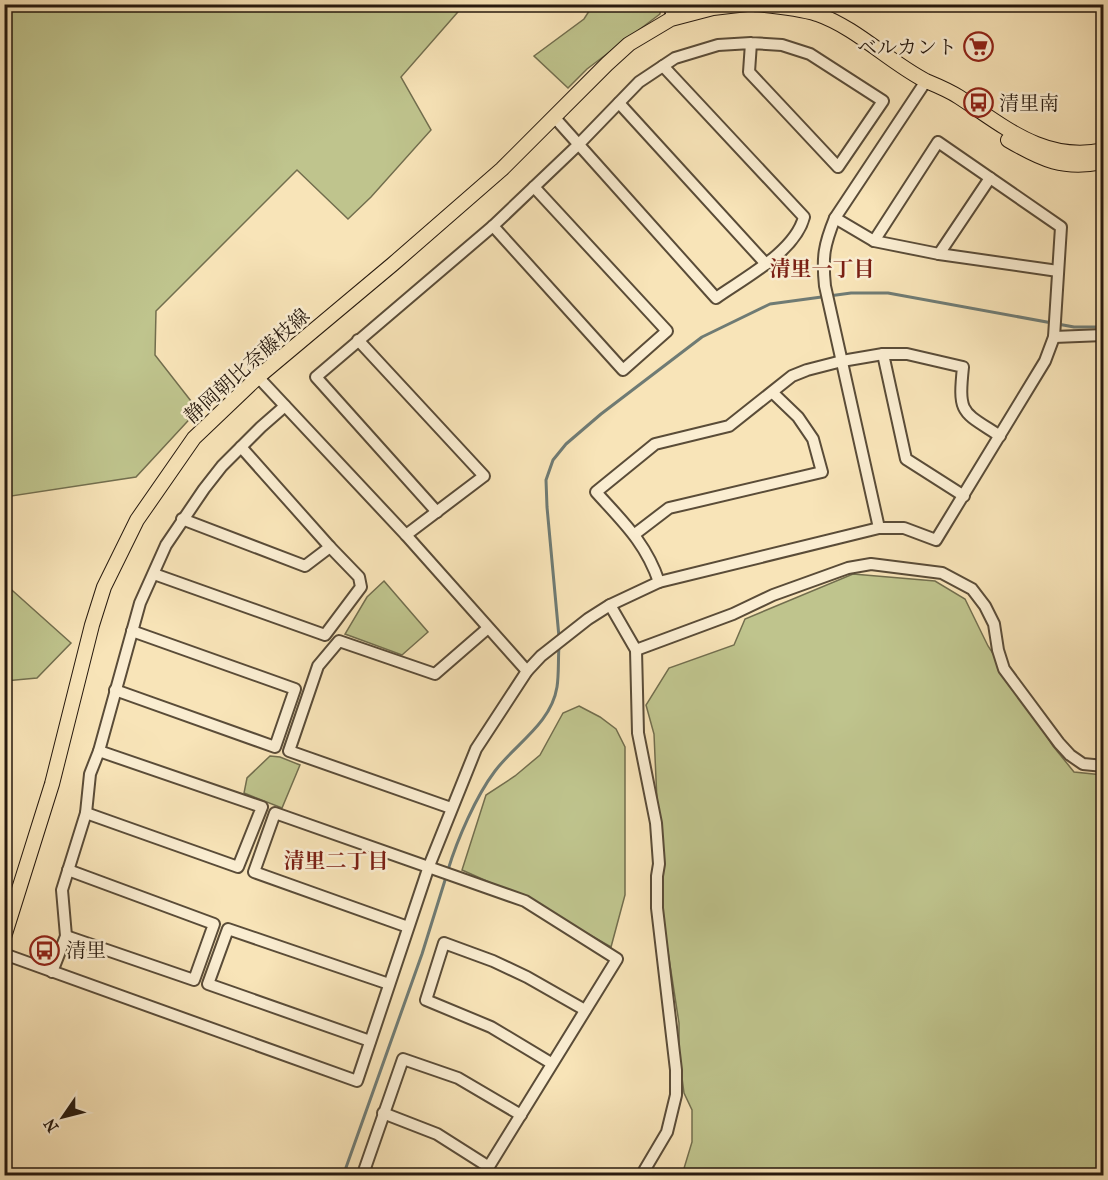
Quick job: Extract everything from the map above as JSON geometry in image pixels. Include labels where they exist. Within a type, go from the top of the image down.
[{"type":"main road","name":"静岡朝比奈藤枝線","points":[[4,937],[52,784],[92,626],[116,560],[137,520],[194,438],[258,377],[494,176],[629,44],[671,19],[713,8],[747,4]]},
{"type":"main road","points":[[753,4],[817,15],[852,33],[1035,156],[1055,163],[1087,165],[1104,162]]},
{"type":"main road","points":[[926,81],[945,88],[1016,135],[1040,147],[1087,154],[1104,150]]},
{"type":"street","points":[[671,4],[671,19]]},
{"type":"street","points":[[437,512],[316,377],[493,226],[578,145],[639,82],[689,53],[718,45],[751,44],[782,45],[810,54],[883,101],[838,167],[749,72],[751,44]]},
{"type":"street","points":[[555,118],[716,298],[780,253],[801,226],[804,217],[663,66]]},
{"type":"street","points":[[879,528],[825,286],[822,259],[835,218],[926,81]]},
{"type":"street","points":[[619,103],[766,264]]},
{"type":"street","points":[[4,954],[357,1081],[429,867],[476,749],[527,671],[541,656],[588,619],[610,605],[659,582],[879,528],[904,528],[936,540],[964,496],[1045,361],[1054,337],[1060,227],[938,142],[874,241]]},
{"type":"street","points":[[939,254],[990,178]]},
{"type":"street","points":[[493,226],[623,370],[667,331],[534,187]]},
{"type":"street","points":[[835,218],[874,241],[939,254],[1058,271]]},
{"type":"street","points":[[1054,337],[1104,335]]},
{"type":"street","points":[[358,340],[484,476],[406,535]]},
{"type":"street","points":[[659,582],[652,560],[635,534],[596,492],[655,444],[729,426],[792,376],[842,361],[883,354],[907,354],[963,367],[960,395],[962,407],[972,418],[1000,436]]},
{"type":"street","points":[[883,354],[906,459],[964,496]]},
{"type":"street","points":[[258,377],[406,535],[527,671]]},
{"type":"street","points":[[635,534],[669,508],[822,472],[813,439],[798,417],[773,393]]},
{"type":"street","points":[[52,972],[66,936],[62,890],[86,813],[90,774],[99,752],[140,603],[166,545],[204,489],[241,447],[285,406]]},
{"type":"street","points":[[154,574],[325,635],[361,587],[359,577],[241,447]]},
{"type":"street","points":[[182,519],[305,566],[330,547]]},
{"type":"street","points":[[636,650],[734,614],[773,594],[848,568],[871,564],[942,573],[972,589],[985,606],[994,624],[1004,669],[1059,743],[1070,756],[1083,764],[1104,766]]},
{"type":"street","points":[[610,605],[636,650],[638,733],[656,823],[659,864],[657,908],[676,1070],[676,1095],[667,1132],[641,1176]]},
{"type":"street","points":[[451,808],[289,751],[318,666],[339,641],[435,674],[488,628]]},
{"type":"street","points":[[115,690],[275,747],[295,689],[132,630]]},
{"type":"street","points":[[86,813],[238,867],[262,807],[99,752]]},
{"type":"street","points":[[383,1113],[437,1134],[486,1171],[617,959],[525,901],[275,813],[254,873],[408,927]]},
{"type":"street","points":[[66,936],[194,980],[214,924],[68,870]]},
{"type":"street","points":[[370,1041],[208,984],[228,929],[389,984]]},
{"type":"street","points":[[551,1063],[491,1027],[426,1000],[444,944],[501,965],[585,1010]]},
{"type":"street","points":[[374,1176],[364,1172],[403,1059],[458,1078],[521,1115]]},
{"type":"green space","points":[[4,5],[464,5],[401,77],[431,130],[371,197],[348,219],[297,170],[156,311],[155,355],[198,410],[136,477],[5,497]]},
{"type":"green space","points":[[593,5],[660,5],[660,14],[587,69],[568,88],[534,56],[584,19]]},
{"type":"green space","points":[[853,574],[935,581],[965,599],[988,646],[1053,746],[1074,772],[1103,775],[1103,1175],[682,1175],[692,1142],[692,1110],[684,1093],[679,1055],[679,1023],[662,913],[654,734],[646,705],[669,668],[734,645],[745,619]]},
{"type":"green space","points":[[384,581],[428,632],[402,655],[345,634],[367,597]]},
{"type":"green space","points":[[4,583],[71,643],[37,678],[5,681]]},
{"type":"green space","points":[[579,706],[616,729],[625,747],[625,895],[611,947],[527,899],[462,870],[486,795],[515,776],[540,755],[563,713]]},
{"type":"green space","points":[[270,756],[280,757],[300,765],[282,808],[244,793],[247,778]]},
{"type":"waterway","points":[[559,637],[546,480],[553,460],[566,444],[601,414],[702,337],[770,304],[851,293],[888,293],[1074,327],[1104,327]]},
{"type":"waterway","points":[[448,870],[456,845],[488,781],[503,761],[548,712],[557,687],[559,646]]},
{"type":"waterway","points":[[343,1176],[422,954],[446,877]]},
{"type":"place","name":"ベルカント","points":[[978,47]]},
{"type":"place","name":"清里南","points":[[978,103]]},
{"type":"place","name":"清里","points":[[45,950]]},
{"type":"district","name":"清里一丁目","points":[[822,269]]},
{"type":"district","name":"清里二丁目","points":[[336,861]]}]
